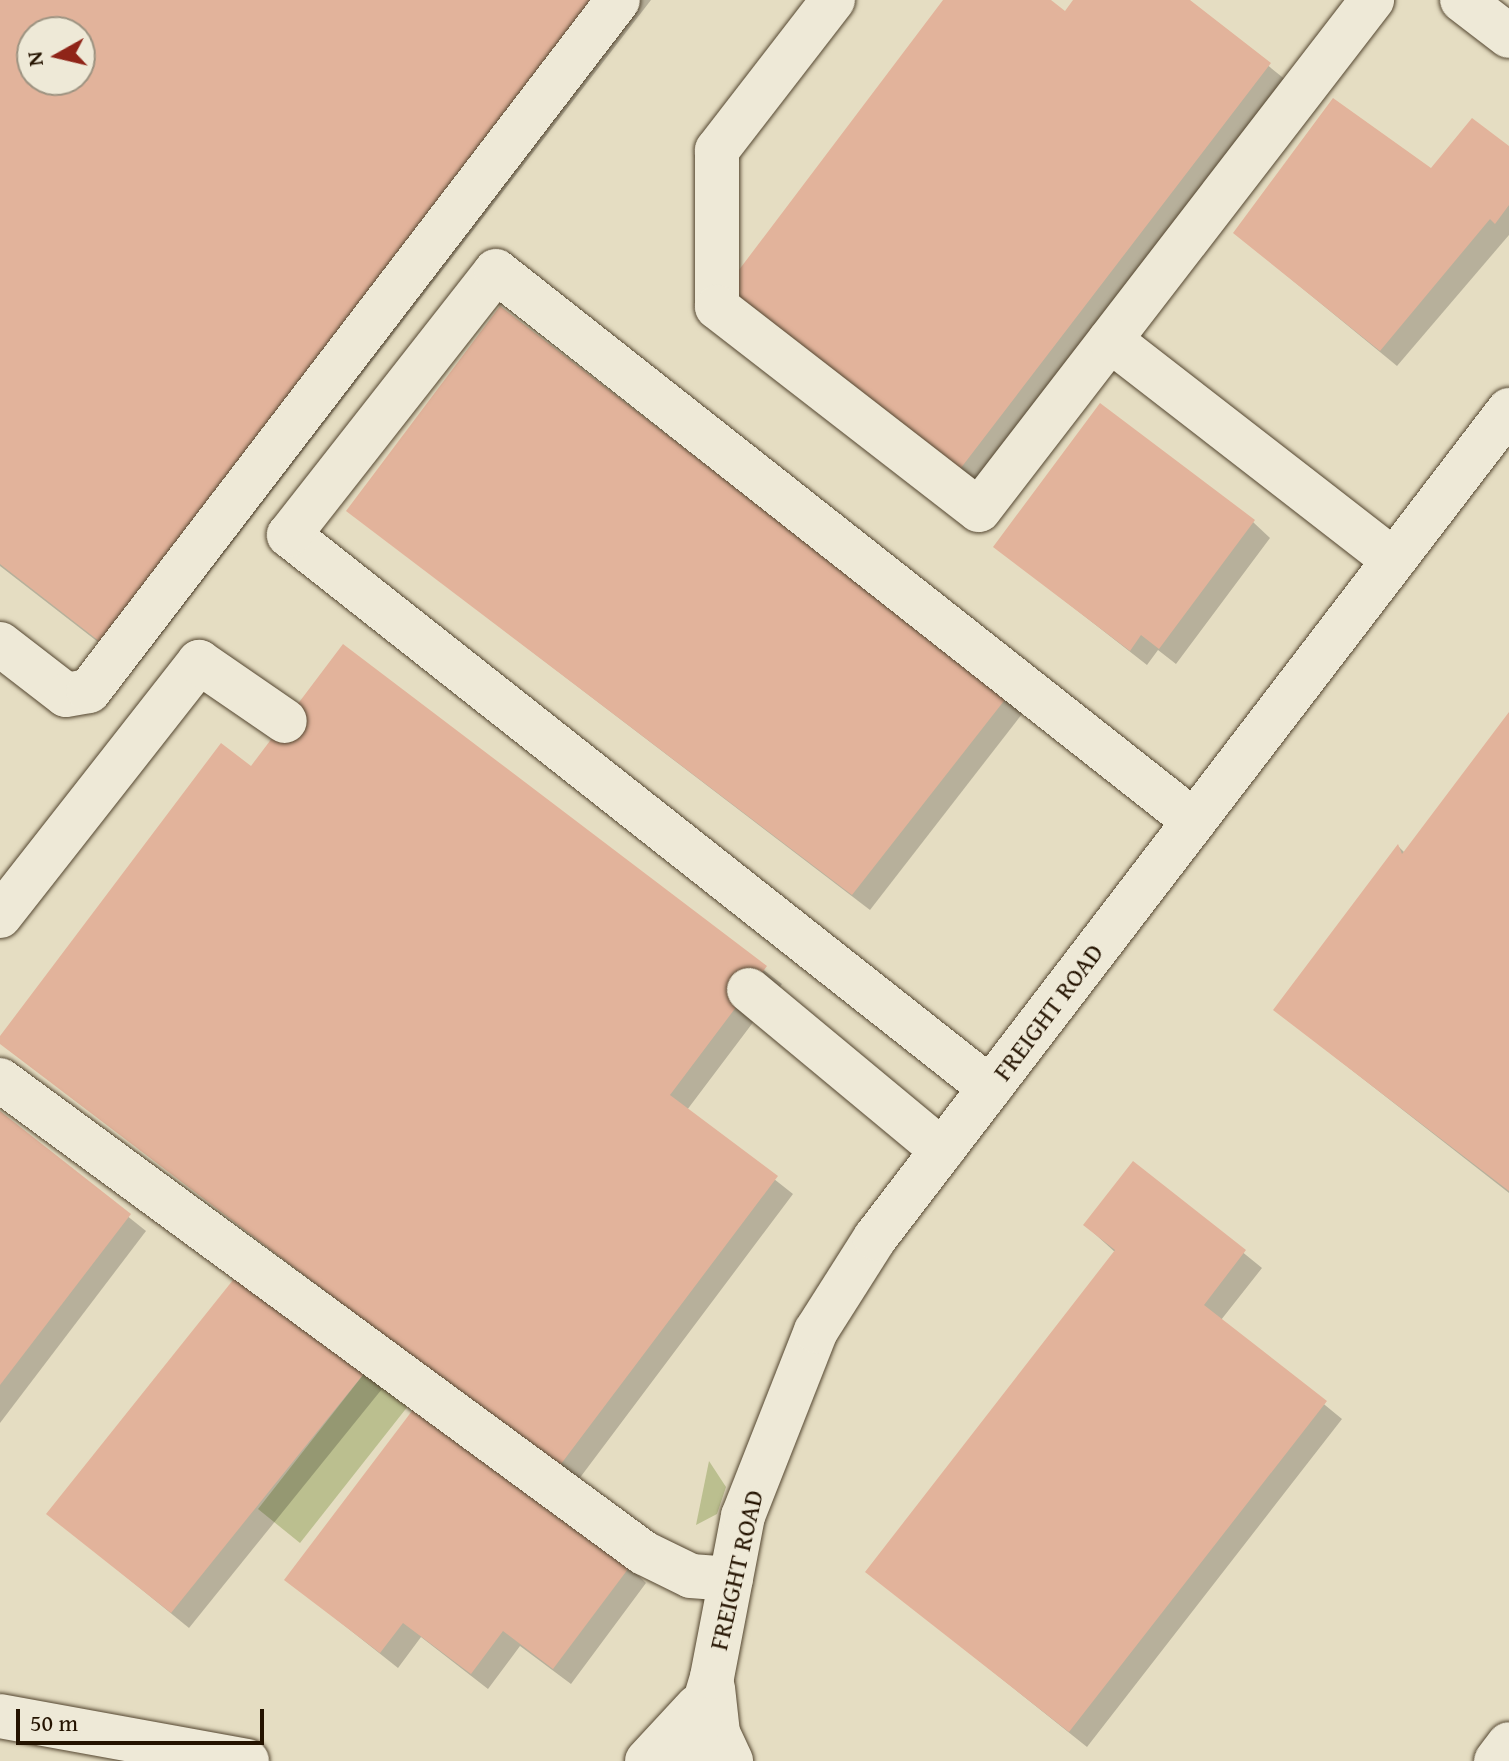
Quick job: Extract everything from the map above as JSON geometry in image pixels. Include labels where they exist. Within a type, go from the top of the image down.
[{"type":"street","points":[[0,644],[66,695],[89,691],[618,0]]},
{"type":"street","points":[[833,0],[717,150],[717,307],[979,510],[1372,0]]},
{"type":"street","points":[[1462,0],[1509,36]]},
{"type":"street","points":[[990,1088],[289,535],[496,271],[1194,821]]},
{"type":"street","points":[[1110,340],[1394,560]]},
{"type":"street","name":"FREIGHT ROAD","points":[[687,1761],[712,1677],[747,1503],[816,1331],[875,1238],[1509,410]]},
{"type":"street","points":[[0,916],[199,662],[285,721]]},
{"type":"street","points":[[749,990],[942,1150]]},
{"type":"street","points":[[0,1080],[644,1553],[691,1576],[731,1579]]},
{"type":"street","name":"FREIGHT ROAD","points":[[647,1761],[693,1715],[712,1677]]},
{"type":"street","name":"FREIGHT ROAD","points":[[712,1677],[718,1733],[731,1761]]},
{"type":"street","points":[[0,1716],[247,1761]]},
{"type":"street","points":[[1496,1761],[1509,1744]]},
{"type":"green space","points":[[370,1366],[412,1401],[300,1543],[258,1509]]},
{"type":"green space","points":[[709,1461],[726,1487],[717,1514],[696,1525]]},
{"type":"building","points":[[0,0],[622,0],[117,655],[0,564]]},
{"type":"building","points":[[943,0],[1051,0],[1065,11],[1073,0],[1190,0],[1271,63],[954,477],[720,295]]},
{"type":"building","points":[[1333,98],[1431,168],[1472,118],[1509,146],[1509,205],[1495,224],[1490,219],[1380,351],[1233,233]]},
{"type":"building","points":[[500,306],[1007,697],[852,895],[346,511]]},
{"type":"building","points":[[1100,403],[1255,520],[1159,649],[1141,635],[1130,651],[993,547]]},
{"type":"building","points":[[343,644],[767,966],[670,1095],[778,1176],[558,1468],[0,1044],[0,1036],[221,743],[251,766]]},
{"type":"building","points":[[1509,712],[1509,1191],[1273,1010],[1398,844],[1402,854]]},
{"type":"building","points":[[0,1111],[131,1214],[0,1385]]},
{"type":"building","points":[[1133,1161],[1246,1250],[1204,1305],[1327,1401],[1069,1732],[865,1572],[1115,1250],[1083,1225]]},
{"type":"building","points":[[245,1265],[370,1366],[171,1613],[46,1514]]},
{"type":"building","points":[[418,1403],[631,1565],[553,1669],[503,1631],[471,1674],[403,1623],[380,1653],[284,1580]]}]
